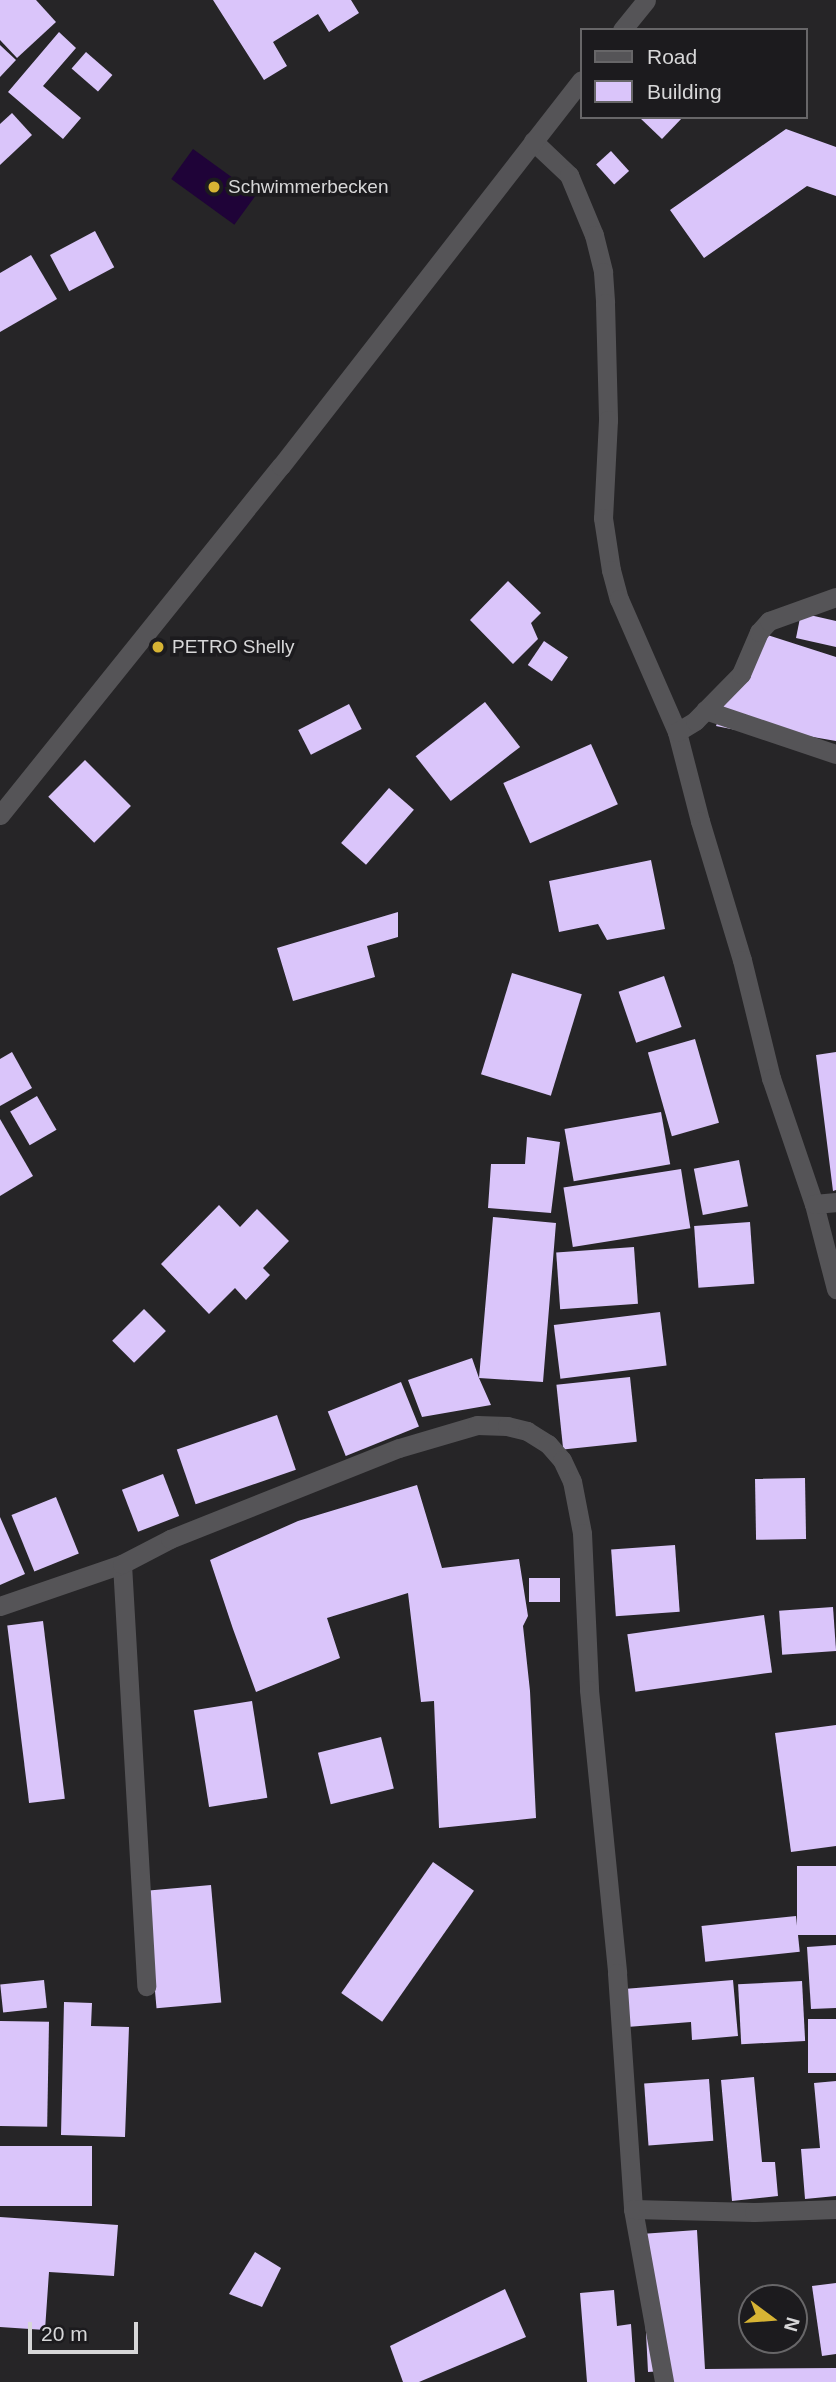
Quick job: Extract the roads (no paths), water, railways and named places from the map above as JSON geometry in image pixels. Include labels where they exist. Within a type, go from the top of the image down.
[{"type":"street","points":[[624,28],[646,0]]},
{"type":"street","points":[[0,814],[281,466],[580,82]]},
{"type":"street","points":[[533,141],[569,176],[585,208],[603,272],[608,420],[603,518],[609,557],[619,599],[677,733],[700,821],[742,960],[771,1078],[814,1204],[836,1289]]},
{"type":"street","points":[[677,733],[741,674],[759,632],[769,621],[836,597]]},
{"type":"street","points":[[705,710],[836,754]]},
{"type":"street","points":[[814,1204],[836,1202]]},
{"type":"street","points":[[0,1606],[122,1564],[170,1539],[399,1448],[477,1424],[527,1431],[548,1444],[562,1460],[572,1480],[582,1533],[589,1690],[617,1973],[633,2209],[664,2382]]},
{"type":"street","points":[[122,1564],[146,1986]]},
{"type":"street","points":[[633,2209],[754,2212],[836,2209]]},
{"type":"place","name":"Schwimmerbecken","points":[[214,187]]},
{"type":"place","name":"PETRO Shelly","points":[[158,647]]}]
